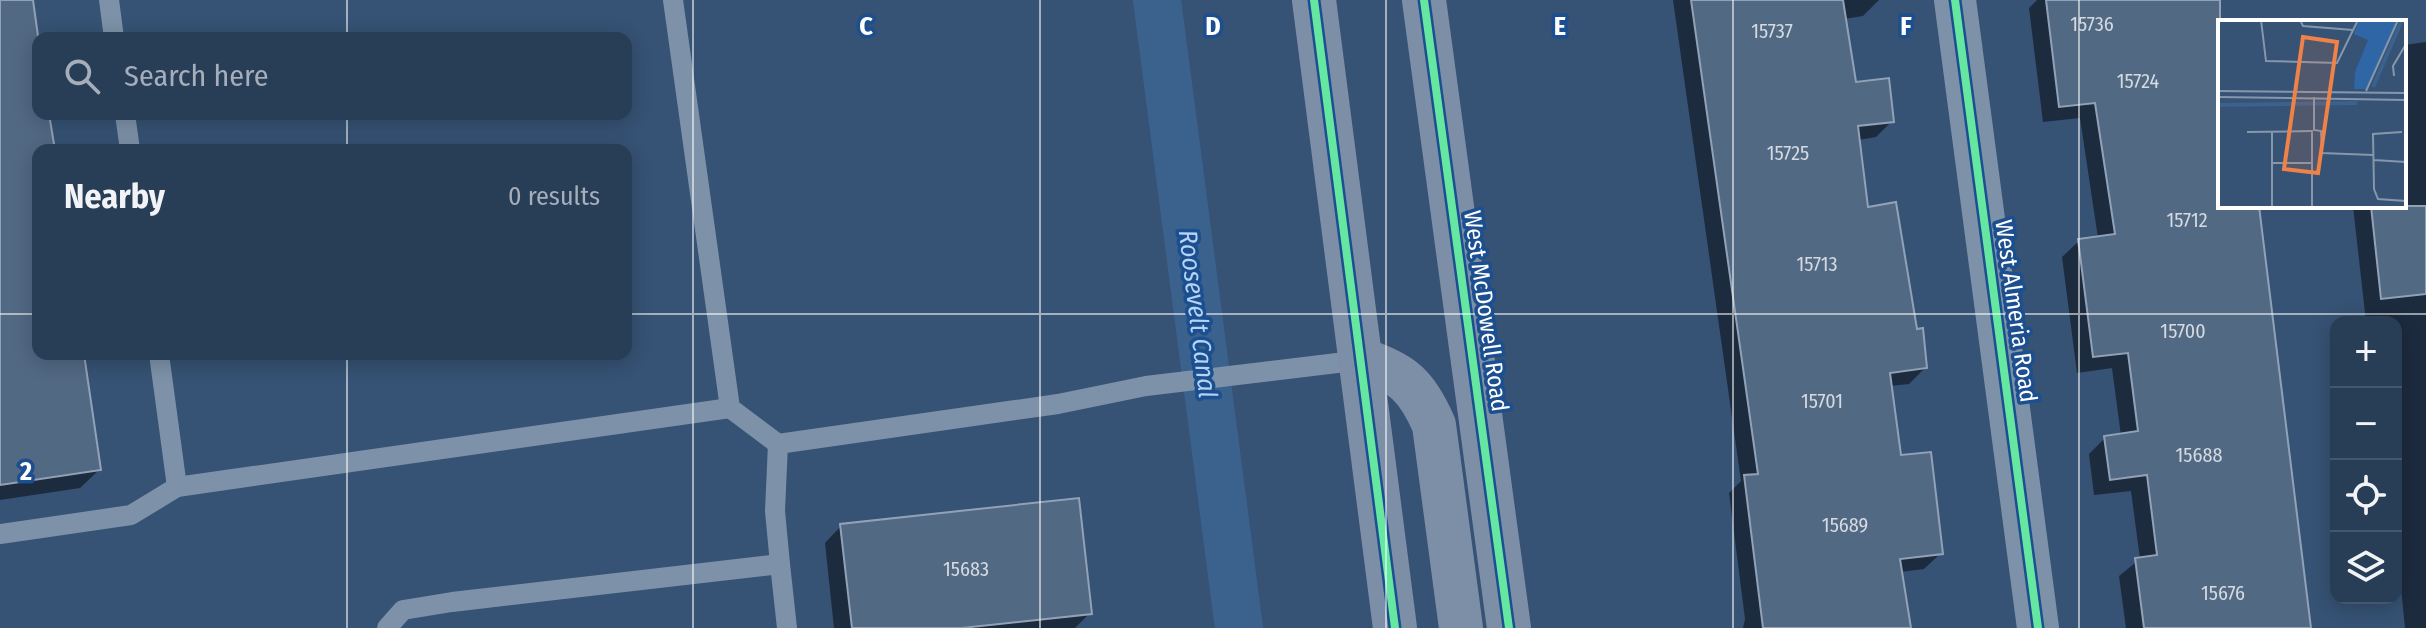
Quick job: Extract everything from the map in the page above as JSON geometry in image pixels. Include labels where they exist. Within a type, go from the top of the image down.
[{"type":"main road","points":[[1314,0],[1395,628]]},
{"type":"main road","name":"West McDowell Road","points":[[1424,0],[1509,628]]},
{"type":"main road","points":[[1362,360],[1386,368],[1408,381],[1424,403],[1434,425],[1461,628]]},
{"type":"street","name":"West Almeria Road","points":[[1955,0],[2038,628]]},
{"type":"lane","points":[[109,0],[113,32]]},
{"type":"lane","points":[[673,0],[730,408]]},
{"type":"lane","points":[[126,120],[129,144]]},
{"type":"lane","points":[[160,360],[177,487]]},
{"type":"lane","points":[[0,534],[131,515],[177,487],[730,408],[778,444],[1058,404],[1146,386],[1362,360]]},
{"type":"lane","points":[[778,444],[775,511],[787,628]]},
{"type":"lane","points":[[387,628],[403,610],[452,602],[780,564]]},
{"type":"building","points":[[0,0],[33,0],[37,32],[32,32],[32,120],[50,120],[54,144],[32,144],[32,360],[85,360],[101,470],[0,485]]},
{"type":"building","points":[[1691,0],[1843,0],[1856,82],[1889,78],[1894,122],[1858,126],[1868,207],[1896,202],[1917,329],[1923,328],[1927,368],[1890,373],[1901,455],[1931,452],[1943,554],[1900,559],[1911,628],[1763,628],[1744,475],[1758,474]]},
{"type":"building","points":[[2046,0],[2220,0],[2218,208],[2259,208],[2311,628],[2144,628],[2135,558],[2157,555],[2147,475],[2110,480],[2104,436],[2138,431],[2128,353],[2093,357],[2078,239],[2115,234],[2095,103],[2059,107]]},
{"type":"building","points":[[2426,206],[2426,294],[2381,299],[2371,208]]},
{"type":"building","points":[[1079,498],[1092,614],[962,628],[852,628],[840,524]]},
{"type":"waterway","name":"Roosevelt Canal","points":[[1157,0],[1239,628]]},
{"type":"cycle path","points":[[1314,0],[1395,628]]},
{"type":"cycle path","points":[[1424,0],[1509,628]]},
{"type":"cycle path","points":[[1955,0],[2038,628]]}]
